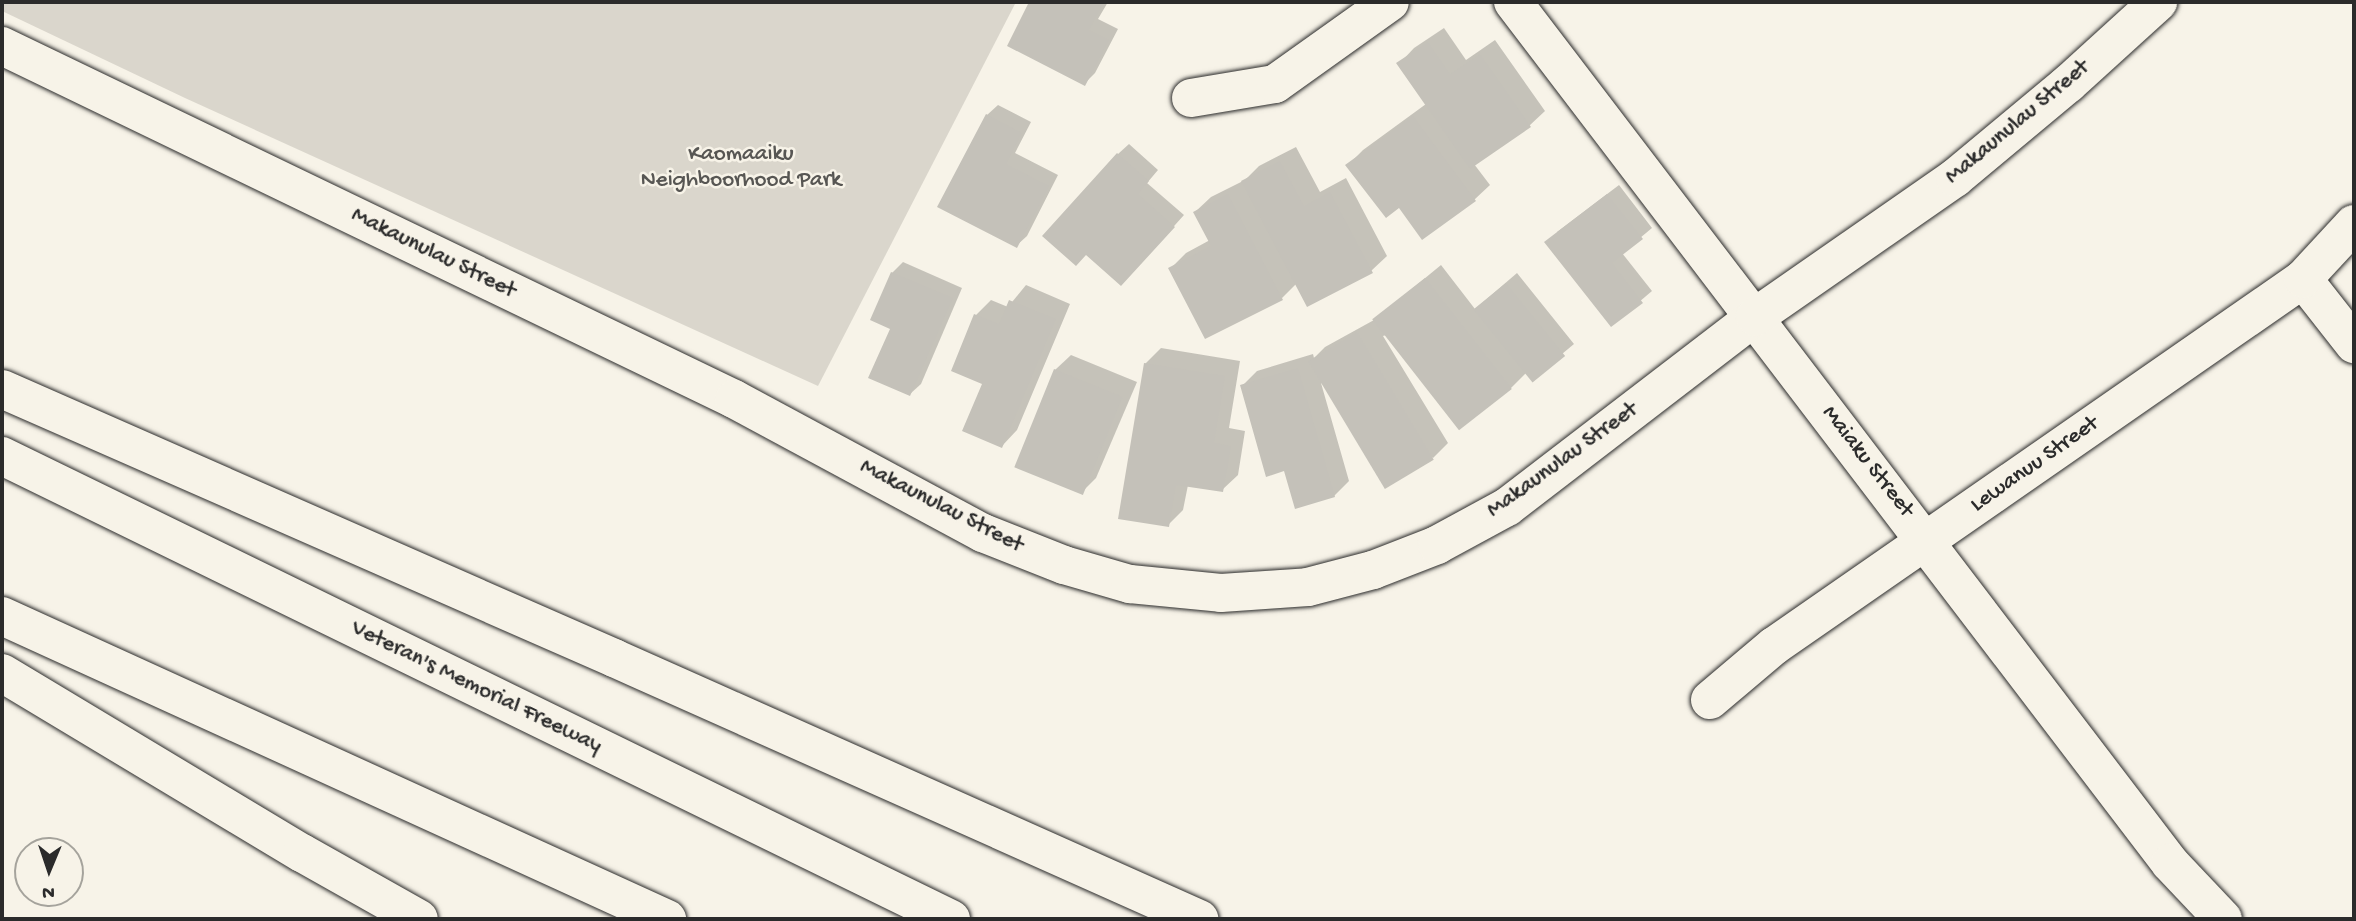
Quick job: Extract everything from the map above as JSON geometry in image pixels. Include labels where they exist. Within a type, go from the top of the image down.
[{"type":"main road","points":[[1191,98],[1275,84],[1390,2]]},
{"type":"main road","name":"Maiaku Street","points":[[1513,2],[1927,541],[2170,863],[2223,919]]},
{"type":"main road","name":"Makaunulau Street","points":[[2,46],[734,399],[983,533],[1064,565],[1130,584],[1221,593],[1308,587],[1373,570],[1437,545],[1507,507],[1755,317],[1955,178],[2068,84],[2158,2]]},
{"type":"main road","name":"Lewanuu Street","points":[[1710,700],[1774,646],[2303,279],[2354,224]]},
{"type":"main road","points":[[2303,279],[2354,344]]},
{"type":"main road","points":[[2,389],[614,657],[1199,919]]},
{"type":"main road","name":"Veteran's Memorial Freeway","points":[[2,456],[951,919]]},
{"type":"main road","points":[[2,616],[667,919]]},
{"type":"main road","points":[[2,673],[302,853],[419,919]]},
{"type":"green space","name":"Kaomaaiku Neighboorhood Park","points":[[2,2],[1016,2],[818,386],[185,98],[2,11]]},
{"type":"building","points":[[1029,2],[1104,2],[1089,30],[1109,40],[1085,86],[1007,46]]},
{"type":"building","points":[[1428,42],[1450,74],[1480,54],[1531,127],[1470,169],[1396,63]]},
{"type":"building","points":[[986,114],[1022,133],[1006,164],[1049,186],[1017,248],[937,207]]},
{"type":"building","points":[[1413,116],[1476,201],[1422,240],[1399,208],[1386,218],[1345,165]]},
{"type":"building","points":[[1117,153],[1149,181],[1138,194],[1175,227],[1121,286],[1086,255],[1076,266],[1042,236]]},
{"type":"building","points":[[1280,161],[1304,206],[1330,192],[1373,273],[1307,307],[1241,181]]},
{"type":"building","points":[[1228,194],[1283,300],[1205,339],[1168,268],[1211,246],[1193,212]]},
{"type":"building","points":[[1607,194],[1643,239],[1612,263],[1643,303],[1611,327],[1544,242]]},
{"type":"building","points":[[891,272],[953,298],[910,396],[868,378],[890,329],[870,320]]},
{"type":"building","points":[[1425,278],[1512,389],[1459,430],[1372,319]]},
{"type":"building","points":[[1506,283],[1565,356],[1533,382],[1473,309]]},
{"type":"building","points":[[1009,300],[1056,319],[1002,448],[962,431],[982,384],[951,371],[974,314],[999,324]]},
{"type":"building","points":[[1357,332],[1434,460],[1385,489],[1308,361]]},
{"type":"building","points":[[1144,363],[1225,376],[1214,443],[1231,446],[1223,492],[1176,485],[1169,527],[1118,519]]},
{"type":"building","points":[[1298,368],[1335,497],[1295,509],[1284,471],[1266,477],[1240,385]]},
{"type":"building","points":[[1054,369],[1123,397],[1083,495],[1014,467]]}]
